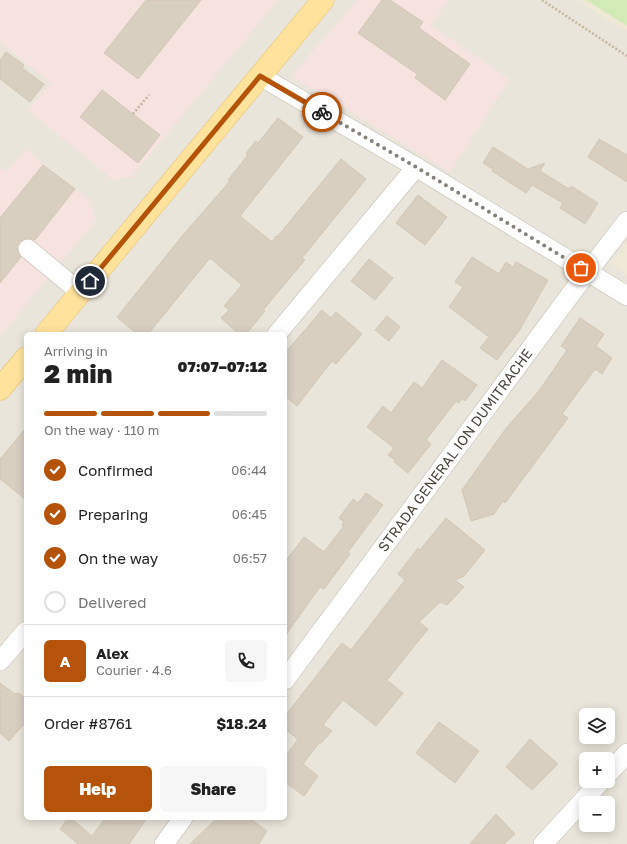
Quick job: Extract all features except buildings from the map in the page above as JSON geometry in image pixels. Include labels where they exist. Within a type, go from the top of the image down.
[{"type":"main road","points":[[48,332],[323,0]]},
{"type":"main road","points":[[0,389],[24,360]]},
{"type":"street","points":[[260,76],[416,167],[627,296]]},
{"type":"street","points":[[279,332],[416,167]]},
{"type":"street","name":"STRADA GENERAL ION DUMITRACHE","points":[[287,677],[627,221]]},
{"type":"street","points":[[28,249],[80,293]]},
{"type":"street","points":[[0,661],[24,633]]},
{"type":"street","points":[[615,766],[627,753]]},
{"type":"street","points":[[543,844],[595,788]]},
{"type":"street","points":[[164,844],[182,820]]},
{"type":"path","points":[[542,0],[627,56]]},
{"type":"path","points":[[133,114],[149,95]]},
{"type":"shaded area","points":[[0,0],[627,0],[627,844],[0,844]]},
{"type":"shaded area","points":[[0,0],[278,0],[131,177],[113,180],[28,110],[51,83],[0,42]]},
{"type":"shaded area","points":[[358,0],[449,0],[430,25],[509,79],[450,172],[291,76]]},
{"type":"shaded area","points":[[577,0],[627,0],[627,32]]},
{"type":"shaded area","points":[[26,149],[43,165],[90,200],[96,220],[0,336],[0,168],[6,172]]},
{"type":"shaded area","points":[[627,242],[627,274],[610,264]]},
{"type":"green space","points":[[586,0],[627,0],[627,26]]},
{"type":"way so far","points":[[322,112],[416,167],[581,268]]},
{"type":"route","points":[[90,281],[260,76],[322,112]]}]
